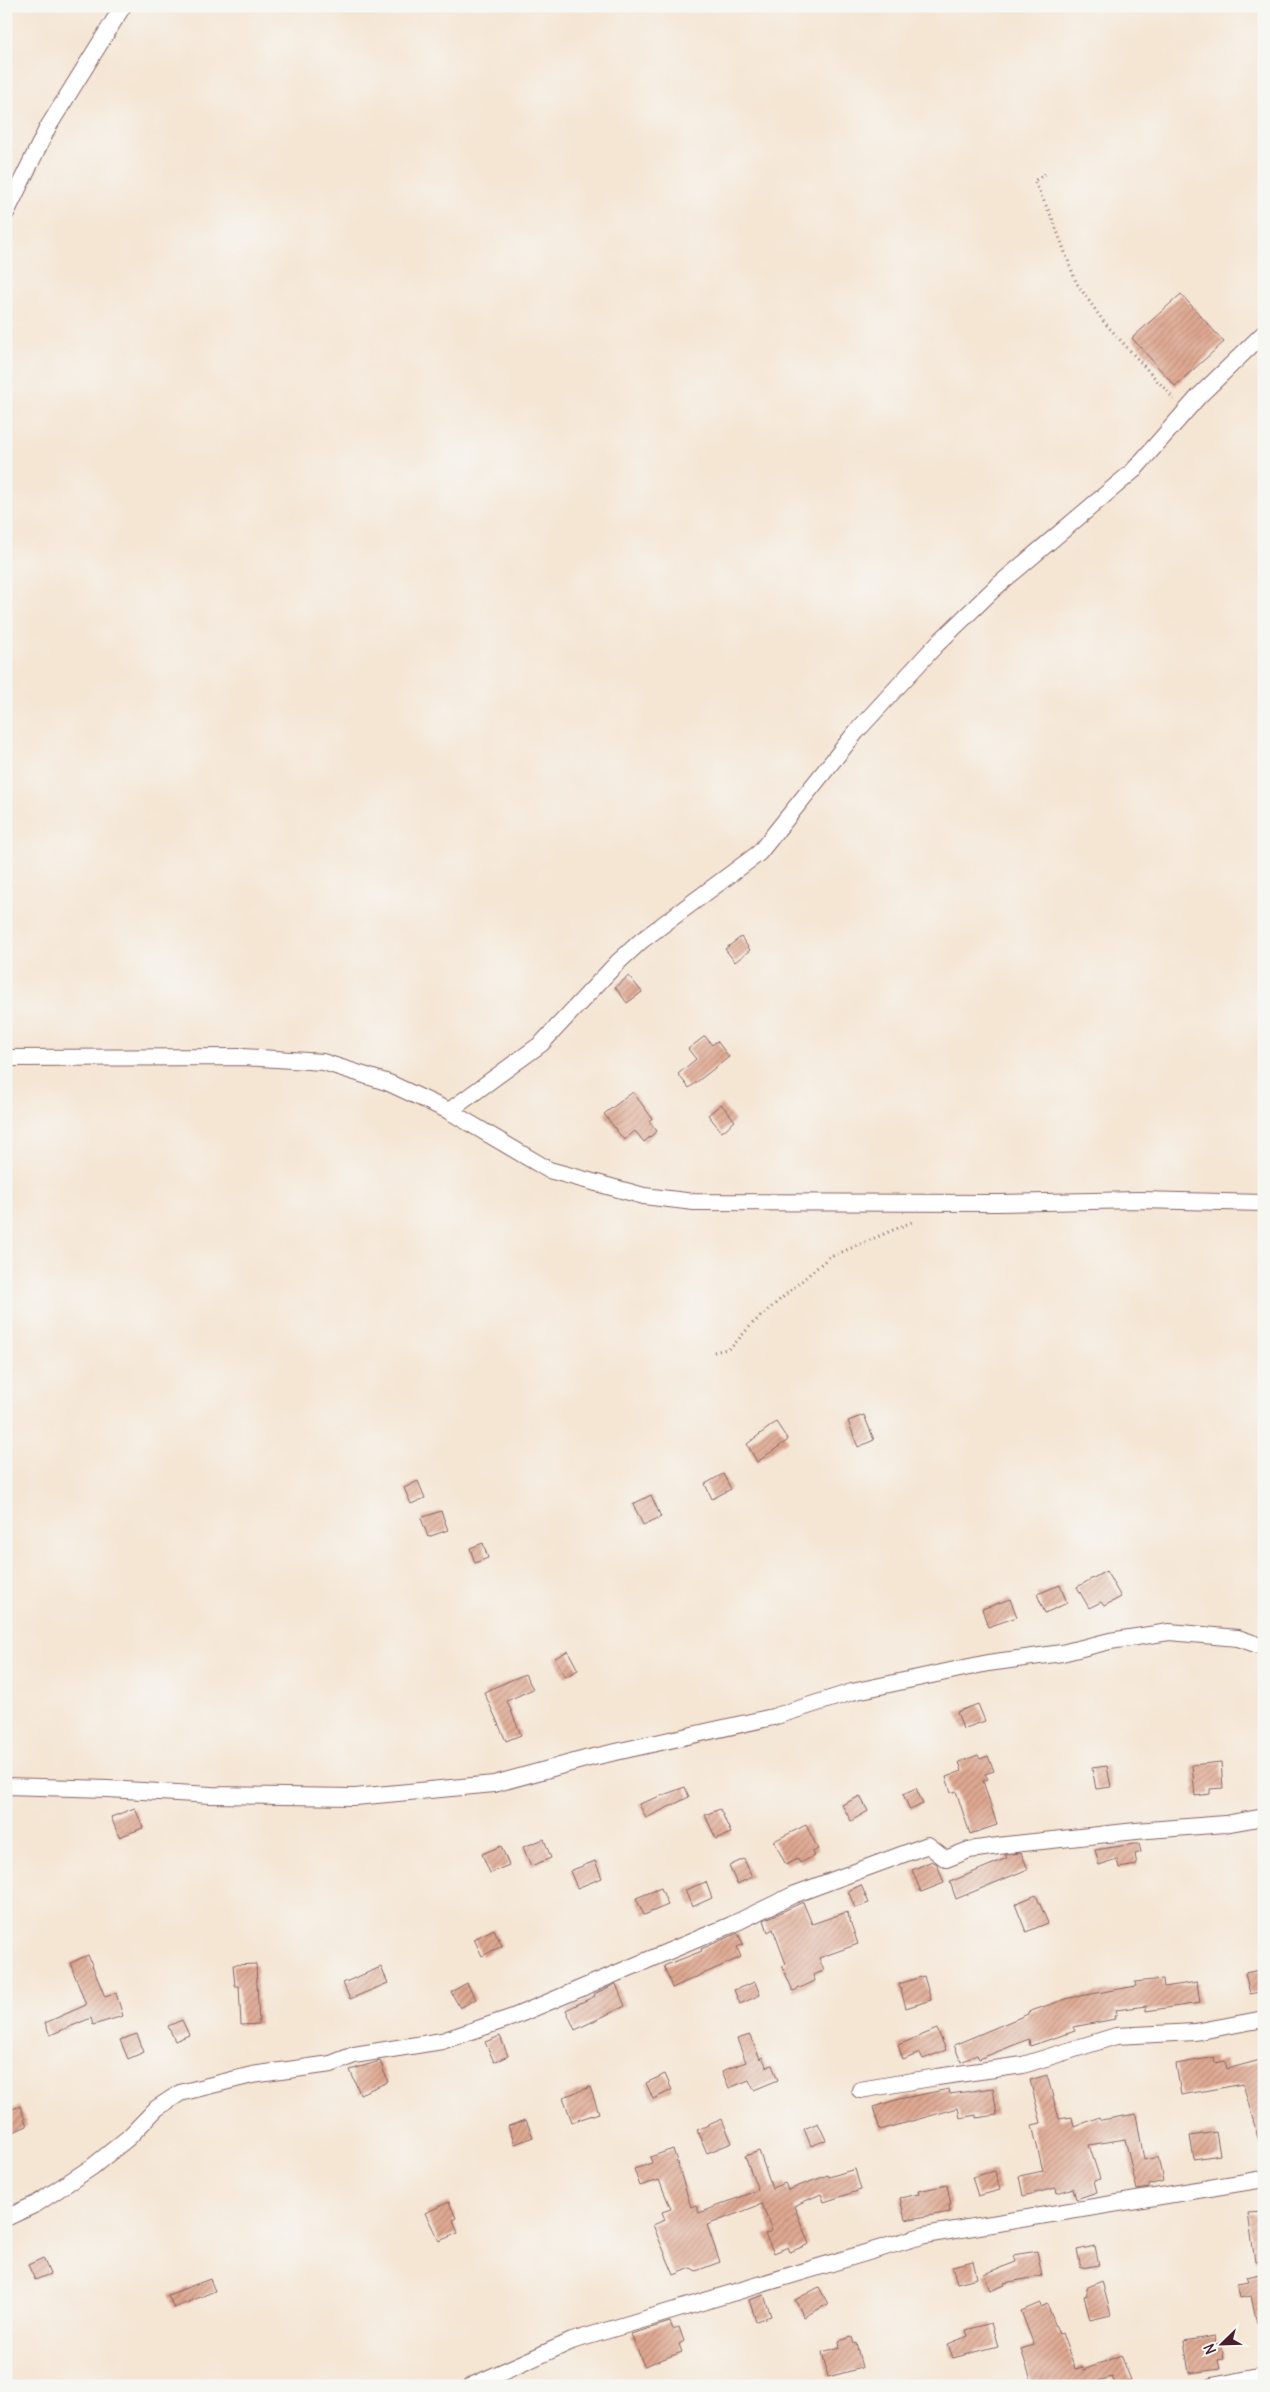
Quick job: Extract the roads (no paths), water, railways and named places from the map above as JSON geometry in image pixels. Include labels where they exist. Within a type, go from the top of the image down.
[{"type":"street","points":[[6,213],[48,127],[123,6]]},
{"type":"street","points":[[449,1111],[542,1044],[617,963],[641,941],[760,852],[856,732],[936,645],[996,587],[1133,471],[1184,413],[1264,333]]},
{"type":"street","points":[[6,1058],[243,1058],[323,1062],[389,1083],[449,1111],[549,1170],[644,1196],[694,1202],[999,1203],[1139,1200],[1264,1203]]},
{"type":"street","points":[[6,1786],[211,1795],[355,1797],[494,1784],[590,1758],[773,1717],[852,1692],[988,1663],[1062,1653],[1110,1641],[1169,1632],[1238,1638],[1264,1647]]},
{"type":"street","points":[[6,2218],[36,2204],[92,2166],[128,2138],[156,2108],[180,2093],[252,2075],[331,2064],[354,2055],[442,2041],[513,2017],[732,1925],[793,1895],[928,1845],[946,1859],[969,1850],[1006,1845],[1136,1831],[1225,1824],[1264,1817]]},
{"type":"street","points":[[860,2090],[937,2076],[1024,2065],[1116,2036],[1195,2032],[1264,2019]]},
{"type":"street","points":[[471,2386],[572,2342],[925,2234],[1264,2179]]},
{"type":"street","points":[[1212,2386],[1264,2376]]}]
